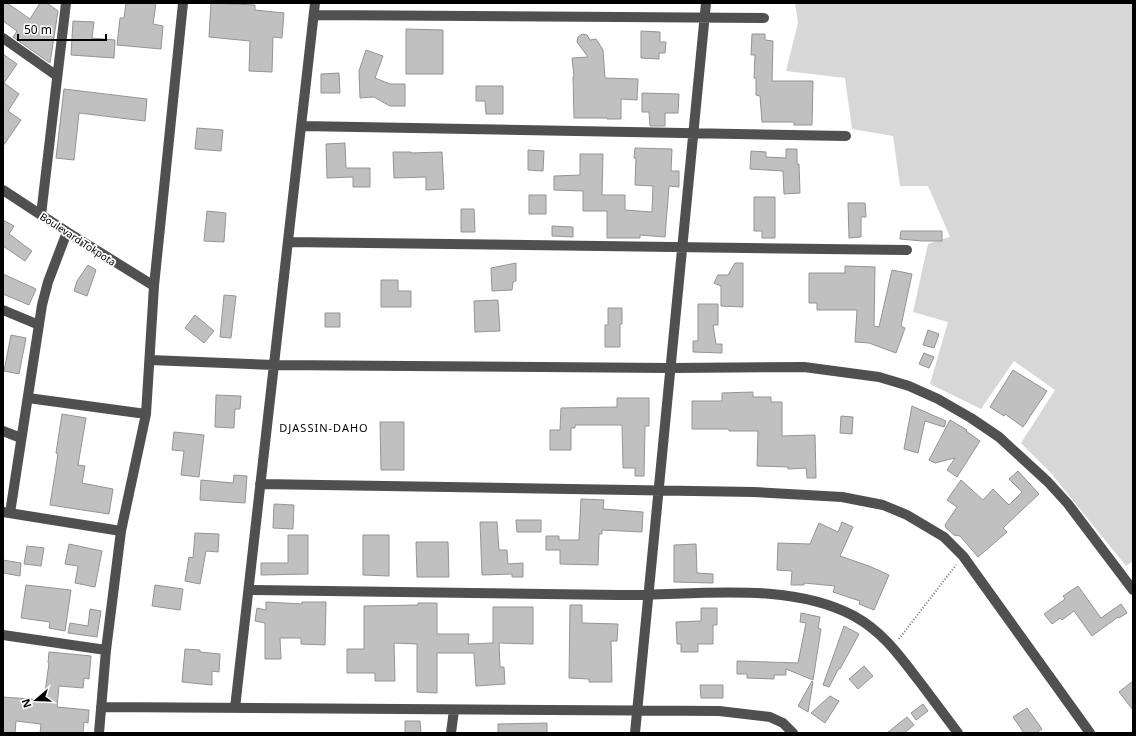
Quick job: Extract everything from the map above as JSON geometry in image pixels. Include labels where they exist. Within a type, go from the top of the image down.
[{"type":"street","points":[[41,215],[66,3]]},
{"type":"street","points":[[99,733],[106,650],[121,531],[146,414],[154,286],[183,3]]},
{"type":"street","points":[[236,708],[315,3]]},
{"type":"street","points":[[635,733],[706,3]]},
{"type":"street","points":[[314,15],[764,18]]},
{"type":"street","points":[[3,38],[57,76]]},
{"type":"street","points":[[301,126],[846,136]]},
{"type":"street","name":"Boulevard Tokpota","points":[[3,190],[154,286]]},
{"type":"street","points":[[67,232],[48,282],[39,325],[28,398],[7,512],[121,531]]},
{"type":"street","points":[[288,242],[907,250]]},
{"type":"street","points":[[3,310],[39,325]]},
{"type":"street","points":[[150,360],[274,365],[670,368],[804,367],[879,377],[909,386],[938,399],[971,418],[999,437],[1048,482],[1068,504],[1133,590]]},
{"type":"street","points":[[28,398],[146,414]]},
{"type":"street","points":[[3,431],[21,438]]},
{"type":"street","points":[[260,484],[754,492],[842,497],[883,505],[924,524],[944,537],[963,556],[1090,733]]},
{"type":"street","points":[[249,590],[648,595],[718,592],[787,595],[834,606],[873,628],[893,646],[958,733]]},
{"type":"street","points":[[3,635],[106,650]]},
{"type":"street","points":[[101,707],[719,711],[770,718],[783,723],[793,733]]},
{"type":"street","points":[[451,733],[454,710]]},
{"type":"path","points":[[893,646],[963,556]]},
{"type":"shaded area","points":[[795,3],[1133,3],[1133,561],[1126,566],[1050,472],[1021,443],[1055,390],[1014,361],[981,409],[930,384],[948,322],[913,312],[928,244],[950,237],[928,186],[900,186],[893,136],[852,129],[845,78],[786,71],[798,23]]},
{"type":"building","points":[[3,3],[7,3],[30,19],[40,3],[47,3],[58,11],[50,63],[13,37],[17,31],[3,21]]},
{"type":"building","points":[[126,3],[156,3],[153,24],[163,26],[161,49],[117,45],[120,18],[124,18]]},
{"type":"building","points":[[211,3],[255,5],[255,10],[284,13],[282,38],[273,37],[272,72],[249,71],[250,41],[209,37]]},
{"type":"building","points":[[73,21],[94,22],[92,38],[115,40],[114,58],[71,55]]},
{"type":"building","points":[[406,29],[443,30],[443,74],[406,74]]},
{"type":"building","points":[[641,31],[660,32],[660,42],[666,42],[665,53],[659,53],[659,59],[641,58]]},
{"type":"building","points":[[582,34],[587,35],[590,40],[596,39],[603,50],[605,78],[638,79],[637,100],[621,99],[621,119],[574,118],[574,77],[572,58],[588,57],[577,42],[578,37]]},
{"type":"building","points":[[752,34],[765,34],[765,40],[773,41],[772,81],[813,81],[812,125],[794,125],[794,122],[762,122],[760,96],[756,95],[756,78],[754,78],[755,55],[751,55]]},
{"type":"building","points":[[366,50],[383,56],[375,78],[390,84],[405,84],[405,106],[390,106],[374,97],[360,98],[359,71]]},
{"type":"building","points":[[3,54],[17,64],[4,83],[19,94],[8,111],[21,120],[3,146]]},
{"type":"building","points":[[339,73],[340,93],[321,93],[321,74]]},
{"type":"building","points":[[476,86],[503,86],[503,114],[486,114],[485,101],[476,101]]},
{"type":"building","points":[[64,89],[147,99],[145,121],[79,113],[74,160],[56,158]]},
{"type":"building","points":[[642,93],[679,94],[678,113],[665,113],[665,126],[650,126],[649,112],[642,112]]},
{"type":"building","points":[[197,128],[223,130],[221,151],[195,149]]},
{"type":"building","points":[[345,143],[346,168],[370,168],[370,187],[353,187],[353,177],[327,178],[326,144]]},
{"type":"building","points":[[635,148],[672,149],[671,171],[679,171],[679,187],[669,186],[665,237],[640,235],[640,238],[607,238],[607,211],[583,211],[583,191],[554,190],[554,176],[580,175],[580,154],[603,154],[602,195],[625,195],[625,210],[652,212],[653,186],[635,185]]},
{"type":"building","points":[[786,149],[797,149],[800,193],[784,194],[783,171],[750,169],[751,151],[766,152],[766,157],[786,158]]},
{"type":"building","points":[[528,150],[544,151],[543,171],[528,170]]},
{"type":"building","points":[[393,152],[442,152],[444,189],[426,190],[426,177],[394,178]]},
{"type":"building","points":[[529,195],[546,195],[546,214],[529,214]]},
{"type":"building","points":[[754,197],[775,197],[775,238],[762,238],[762,231],[754,231]]},
{"type":"building","points":[[848,203],[865,203],[866,217],[861,217],[861,237],[849,238]]},
{"type":"building","points":[[461,209],[474,209],[475,232],[461,232]]},
{"type":"building","points":[[207,211],[226,213],[224,242],[204,241]]},
{"type":"building","points":[[3,220],[14,226],[9,234],[32,251],[25,261],[3,246]]},
{"type":"building","points":[[552,226],[573,227],[573,237],[552,236]]},
{"type":"building","points":[[901,231],[942,231],[942,241],[900,239]]},
{"type":"building","points":[[516,263],[516,281],[513,282],[512,290],[492,291],[491,268]]},
{"type":"building","points":[[735,263],[743,263],[743,307],[721,306],[721,286],[714,283],[718,275],[728,275]]},
{"type":"building","points":[[88,265],[96,270],[87,296],[74,291],[77,281]]},
{"type":"building","points":[[845,266],[875,267],[874,326],[879,327],[892,270],[912,274],[901,326],[905,328],[896,353],[869,343],[855,342],[857,310],[817,310],[817,303],[809,303],[809,273],[845,273]]},
{"type":"building","points":[[3,274],[36,289],[29,305],[3,294]]},
{"type":"building","points":[[381,280],[398,280],[398,291],[411,291],[411,307],[381,307]]},
{"type":"building","points":[[224,295],[236,296],[231,338],[220,337]]},
{"type":"building","points":[[498,300],[500,331],[475,332],[474,301]]},
{"type":"building","points":[[698,304],[718,304],[718,325],[713,325],[716,344],[722,344],[722,353],[693,352],[693,341],[698,341]]},
{"type":"building","points":[[608,308],[622,308],[620,347],[605,347],[605,325],[608,325]]},
{"type":"building","points":[[325,313],[340,313],[340,327],[325,327]]},
{"type":"building","points":[[195,315],[214,331],[204,343],[185,328]]},
{"type":"building","points":[[928,330],[939,334],[934,348],[923,345]]},
{"type":"building","points":[[11,335],[26,338],[19,374],[4,371]]},
{"type":"building","points":[[924,353],[934,357],[929,368],[919,364]]},
{"type":"building","points":[[1013,370],[1047,391],[1023,427],[1005,414],[1004,416],[990,407]]},
{"type":"building","points":[[753,392],[753,397],[771,397],[771,402],[782,402],[782,436],[815,435],[816,478],[807,478],[806,468],[788,469],[788,467],[757,466],[758,431],[692,429],[692,401],[722,401],[722,393]]},
{"type":"building","points":[[216,395],[241,396],[240,409],[235,409],[234,428],[215,427]]},
{"type":"building","points":[[617,398],[649,398],[649,426],[645,426],[644,476],[635,476],[635,468],[623,468],[622,425],[575,425],[575,428],[571,428],[571,450],[550,450],[550,430],[560,430],[561,408],[617,407]]},
{"type":"building","points":[[912,406],[946,421],[944,427],[925,421],[918,453],[904,449]]},
{"type":"building","points":[[62,414],[86,418],[78,465],[85,466],[82,483],[113,489],[109,514],[50,505],[58,454],[56,453]]},
{"type":"building","points":[[841,416],[853,417],[852,434],[840,433]]},
{"type":"building","points":[[950,420],[967,430],[966,431],[980,441],[957,477],[947,470],[955,458],[935,463],[929,460]]},
{"type":"building","points":[[380,422],[404,422],[404,470],[381,470]]},
{"type":"building","points":[[174,432],[204,435],[199,477],[181,475],[184,451],[172,450]]},
{"type":"building","points":[[1018,471],[1039,494],[1003,528],[1007,532],[978,557],[960,536],[954,535],[946,528],[945,525],[957,507],[947,500],[961,480],[983,500],[993,489],[1009,505],[1022,492],[1009,479]]},
{"type":"building","points":[[234,475],[247,476],[245,503],[200,500],[201,480],[233,483]]},
{"type":"building","points":[[581,499],[604,500],[603,509],[643,512],[642,532],[602,530],[602,534],[599,534],[598,565],[560,564],[560,550],[546,550],[546,536],[559,536],[559,540],[579,540]]},
{"type":"building","points":[[274,504],[294,505],[293,529],[273,528]]},
{"type":"building","points":[[516,520],[541,520],[541,532],[517,532]]},
{"type":"building","points":[[480,522],[497,522],[499,550],[507,550],[508,564],[523,563],[523,577],[512,577],[512,574],[482,575]]},
{"type":"building","points":[[842,522],[853,527],[840,556],[889,575],[874,610],[859,604],[860,601],[833,592],[835,586],[804,583],[804,585],[791,585],[792,571],[777,570],[778,543],[810,544],[819,523],[838,532]]},
{"type":"building","points":[[195,533],[219,534],[218,552],[206,551],[200,584],[185,581],[189,557],[193,558]]},
{"type":"building","points":[[288,535],[308,535],[308,574],[261,575],[261,563],[288,563]]},
{"type":"building","points":[[363,535],[389,535],[389,576],[363,575]]},
{"type":"building","points":[[416,542],[448,542],[449,577],[417,577]]},
{"type":"building","points":[[69,544],[102,551],[95,587],[75,583],[78,566],[65,564]]},
{"type":"building","points":[[696,544],[697,573],[713,574],[713,583],[674,582],[674,545]]},
{"type":"building","points":[[27,546],[44,548],[41,566],[24,564]]},
{"type":"building","points":[[3,560],[21,563],[20,576],[3,573]]},
{"type":"building","points":[[26,585],[71,590],[65,631],[49,628],[50,622],[21,618]]},
{"type":"building","points":[[155,585],[183,589],[180,610],[152,606]]},
{"type":"building","points":[[1078,586],[1101,618],[1121,604],[1127,613],[1119,618],[1118,617],[1092,636],[1074,611],[1062,620],[1060,618],[1052,624],[1044,614],[1065,599],[1063,596]]},
{"type":"building","points":[[266,602],[302,604],[302,602],[326,602],[325,645],[301,644],[301,638],[280,638],[281,659],[265,659],[265,623],[255,621],[257,608],[266,610]]},
{"type":"building","points":[[418,603],[437,603],[437,634],[469,634],[468,644],[493,643],[493,607],[533,607],[533,644],[499,643],[500,667],[504,667],[505,684],[476,686],[474,653],[437,653],[437,693],[417,692],[417,644],[394,643],[395,681],[375,681],[375,673],[347,673],[347,649],[364,649],[364,606],[418,605]]},
{"type":"building","points":[[570,605],[582,605],[582,623],[618,624],[617,641],[611,641],[612,682],[589,682],[589,679],[569,678]]},
{"type":"building","points":[[701,608],[717,608],[717,625],[713,625],[713,644],[698,644],[698,652],[681,652],[681,644],[677,644],[676,622],[701,621]]},
{"type":"building","points":[[90,609],[101,611],[97,637],[68,633],[70,623],[88,626]]},
{"type":"building","points":[[801,613],[820,617],[818,628],[821,629],[813,680],[786,669],[786,675],[774,675],[774,679],[747,678],[747,674],[737,674],[737,661],[798,663],[806,623],[800,622]]},
{"type":"building","points":[[844,626],[859,634],[829,687],[823,685]]},
{"type":"building","points":[[185,649],[220,654],[219,672],[212,671],[212,685],[182,682]]},
{"type":"building","points":[[49,652],[91,656],[89,679],[84,678],[83,688],[59,686],[57,707],[89,710],[88,723],[84,722],[83,733],[40,733],[41,724],[16,721],[15,733],[3,733],[3,697],[44,700]]},
{"type":"building","points":[[864,666],[873,676],[858,689],[849,679]]},
{"type":"building","points":[[812,681],[813,682],[808,712],[798,706]]},
{"type":"building","points":[[1133,681],[1133,710],[1119,692]]},
{"type":"building","points":[[700,685],[723,685],[723,698],[701,698]]},
{"type":"building","points":[[830,696],[839,701],[825,723],[811,713]]},
{"type":"building","points":[[923,704],[928,711],[916,720],[911,713]]},
{"type":"building","points":[[1027,708],[1042,729],[1036,733],[1024,733],[1013,717]]},
{"type":"building","points":[[907,717],[914,725],[904,733],[887,733]]},
{"type":"building","points":[[405,721],[420,721],[421,733],[405,733]]},
{"type":"building","points":[[547,723],[547,733],[498,733],[498,724]]},
{"type":"district","name":"DJASSIN-DAHO","points":[[324,428]]}]
